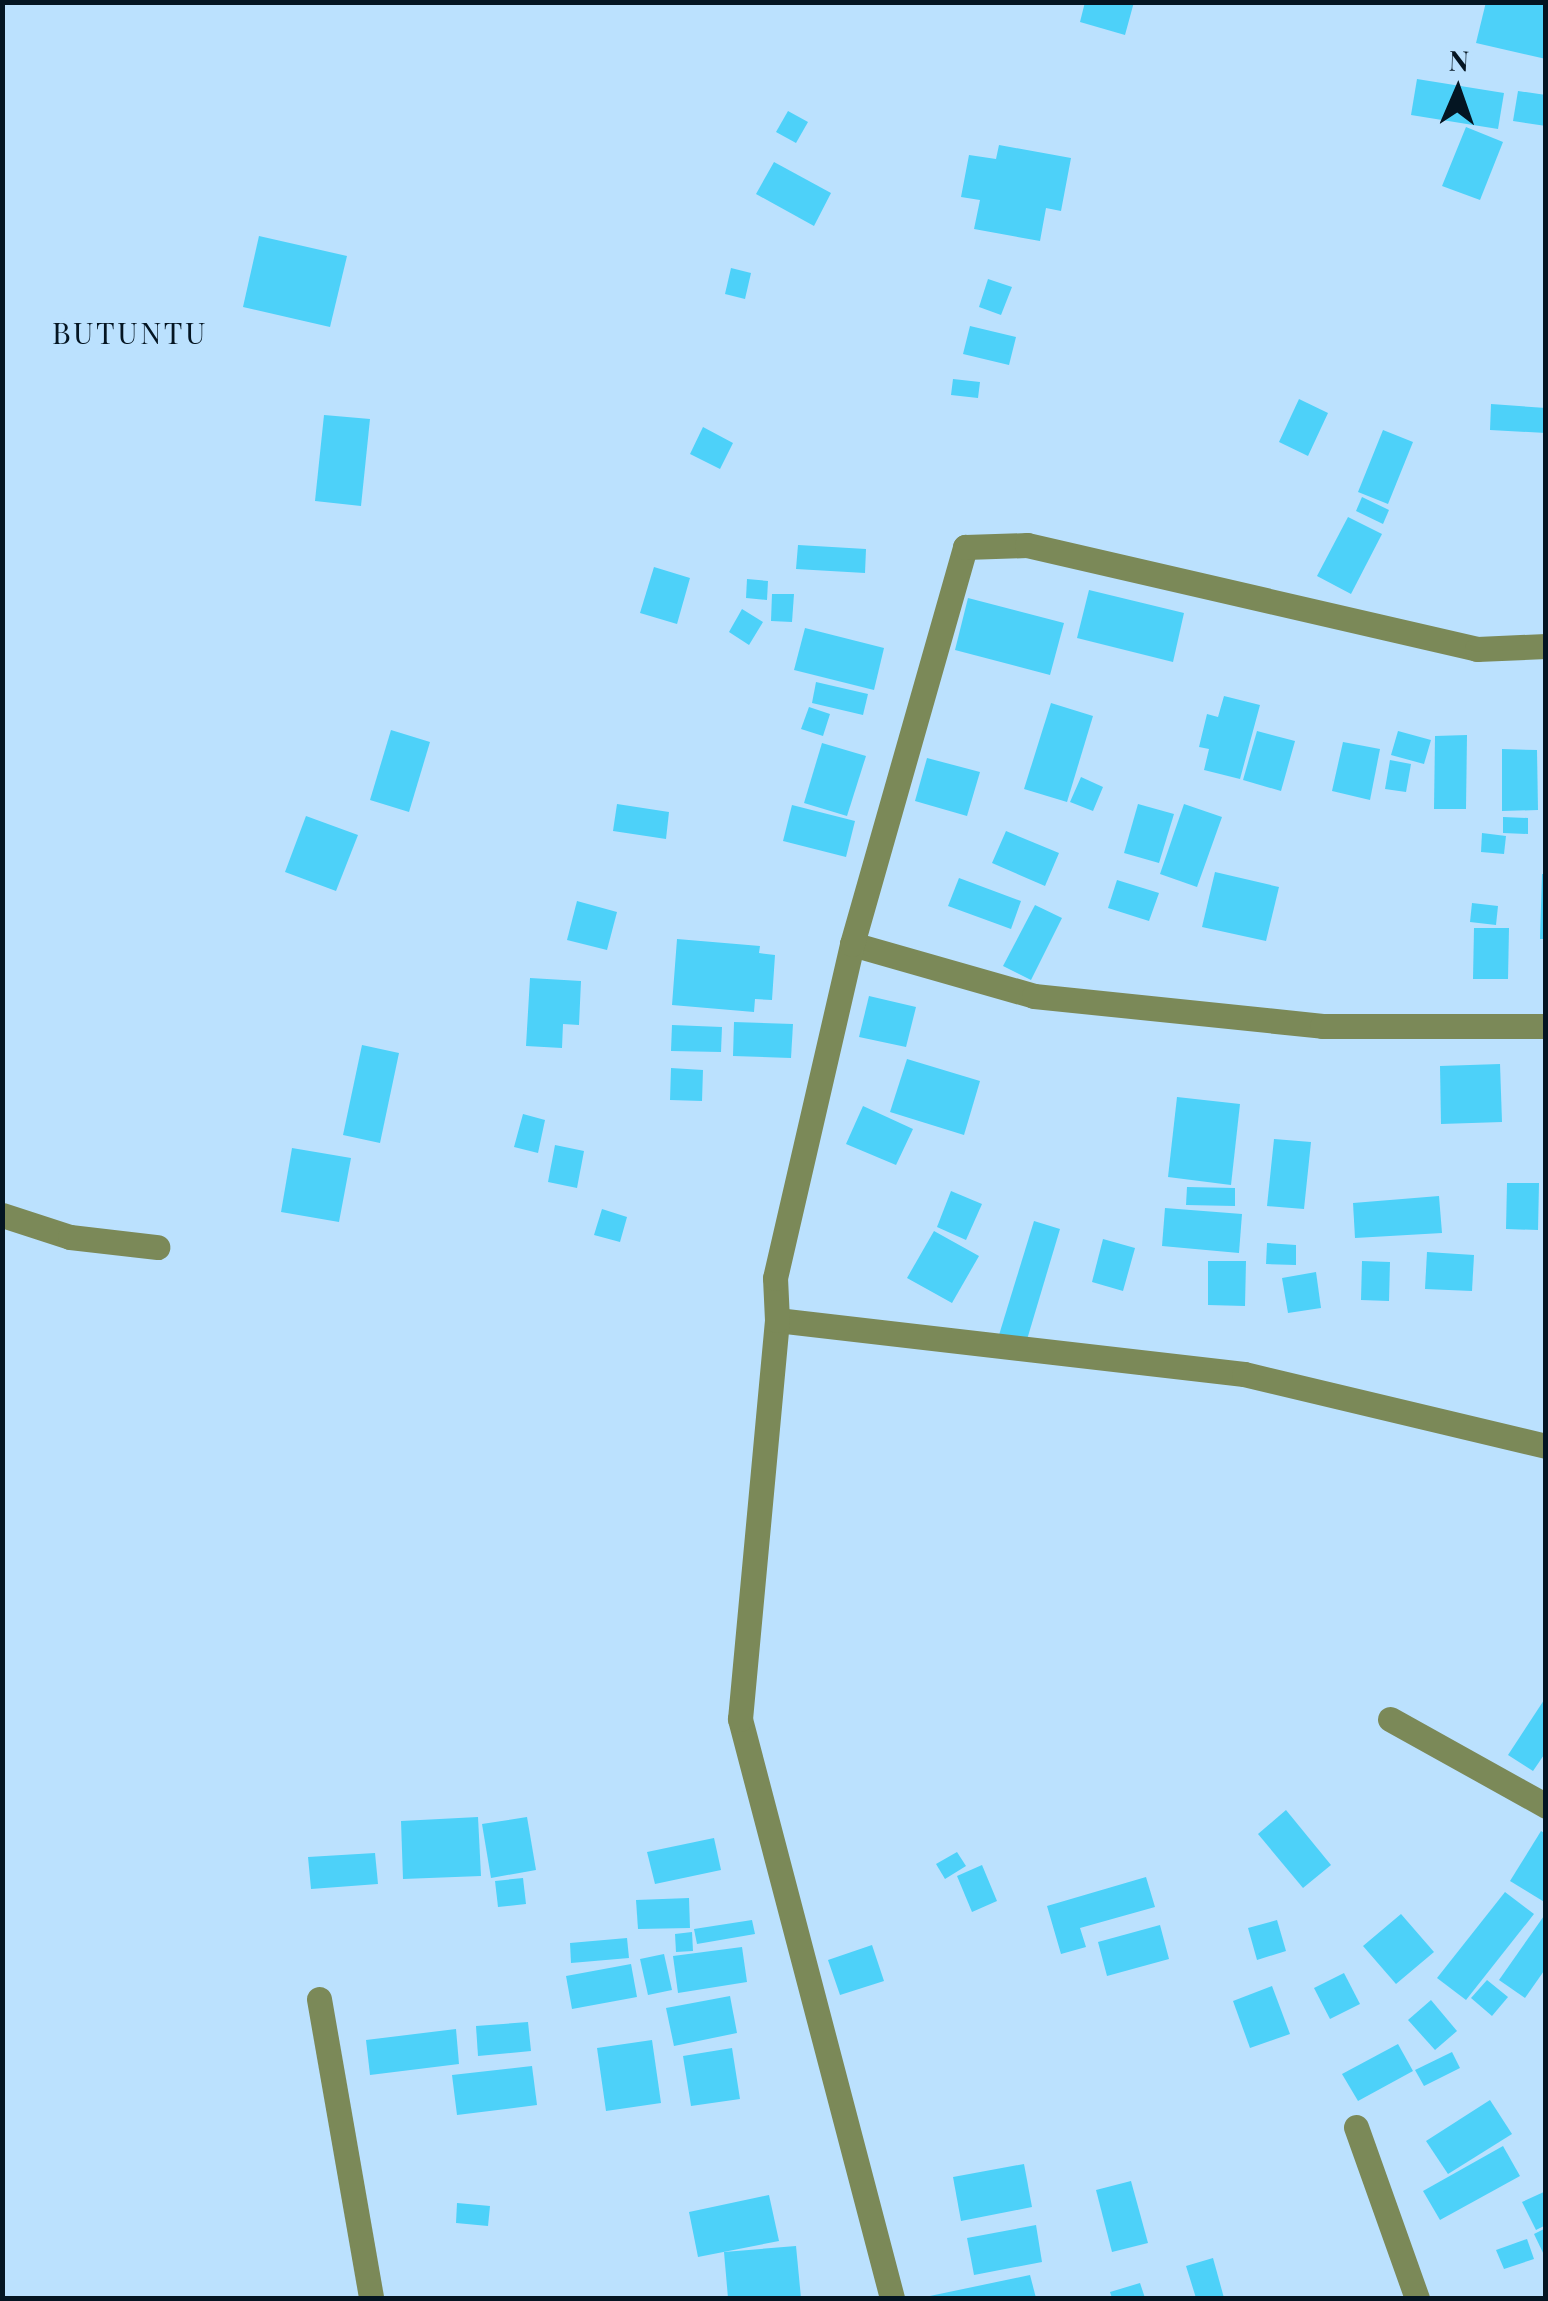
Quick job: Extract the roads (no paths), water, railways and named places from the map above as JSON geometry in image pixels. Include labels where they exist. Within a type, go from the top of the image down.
[{"type":"street","points":[[892,2298],[740,1720],[777,1320],[775,1278],[852,944],[965,547],[1027,546],[1477,649],[1546,646]]},
{"type":"street","points":[[852,944],[1034,996],[1322,1026],[1546,1026]]},
{"type":"street","points":[[2,1216],[70,1237],[157,1247]]},
{"type":"street","points":[[777,1320],[1244,1374],[1546,1446]]},
{"type":"street","points":[[1390,1719],[1546,1806]]},
{"type":"street","points":[[319,1999],[371,2298]]},
{"type":"street","points":[[1356,2127],[1416,2298]]},
{"type":"district","name":"BUTUNTU","points":[[130,332]]}]
